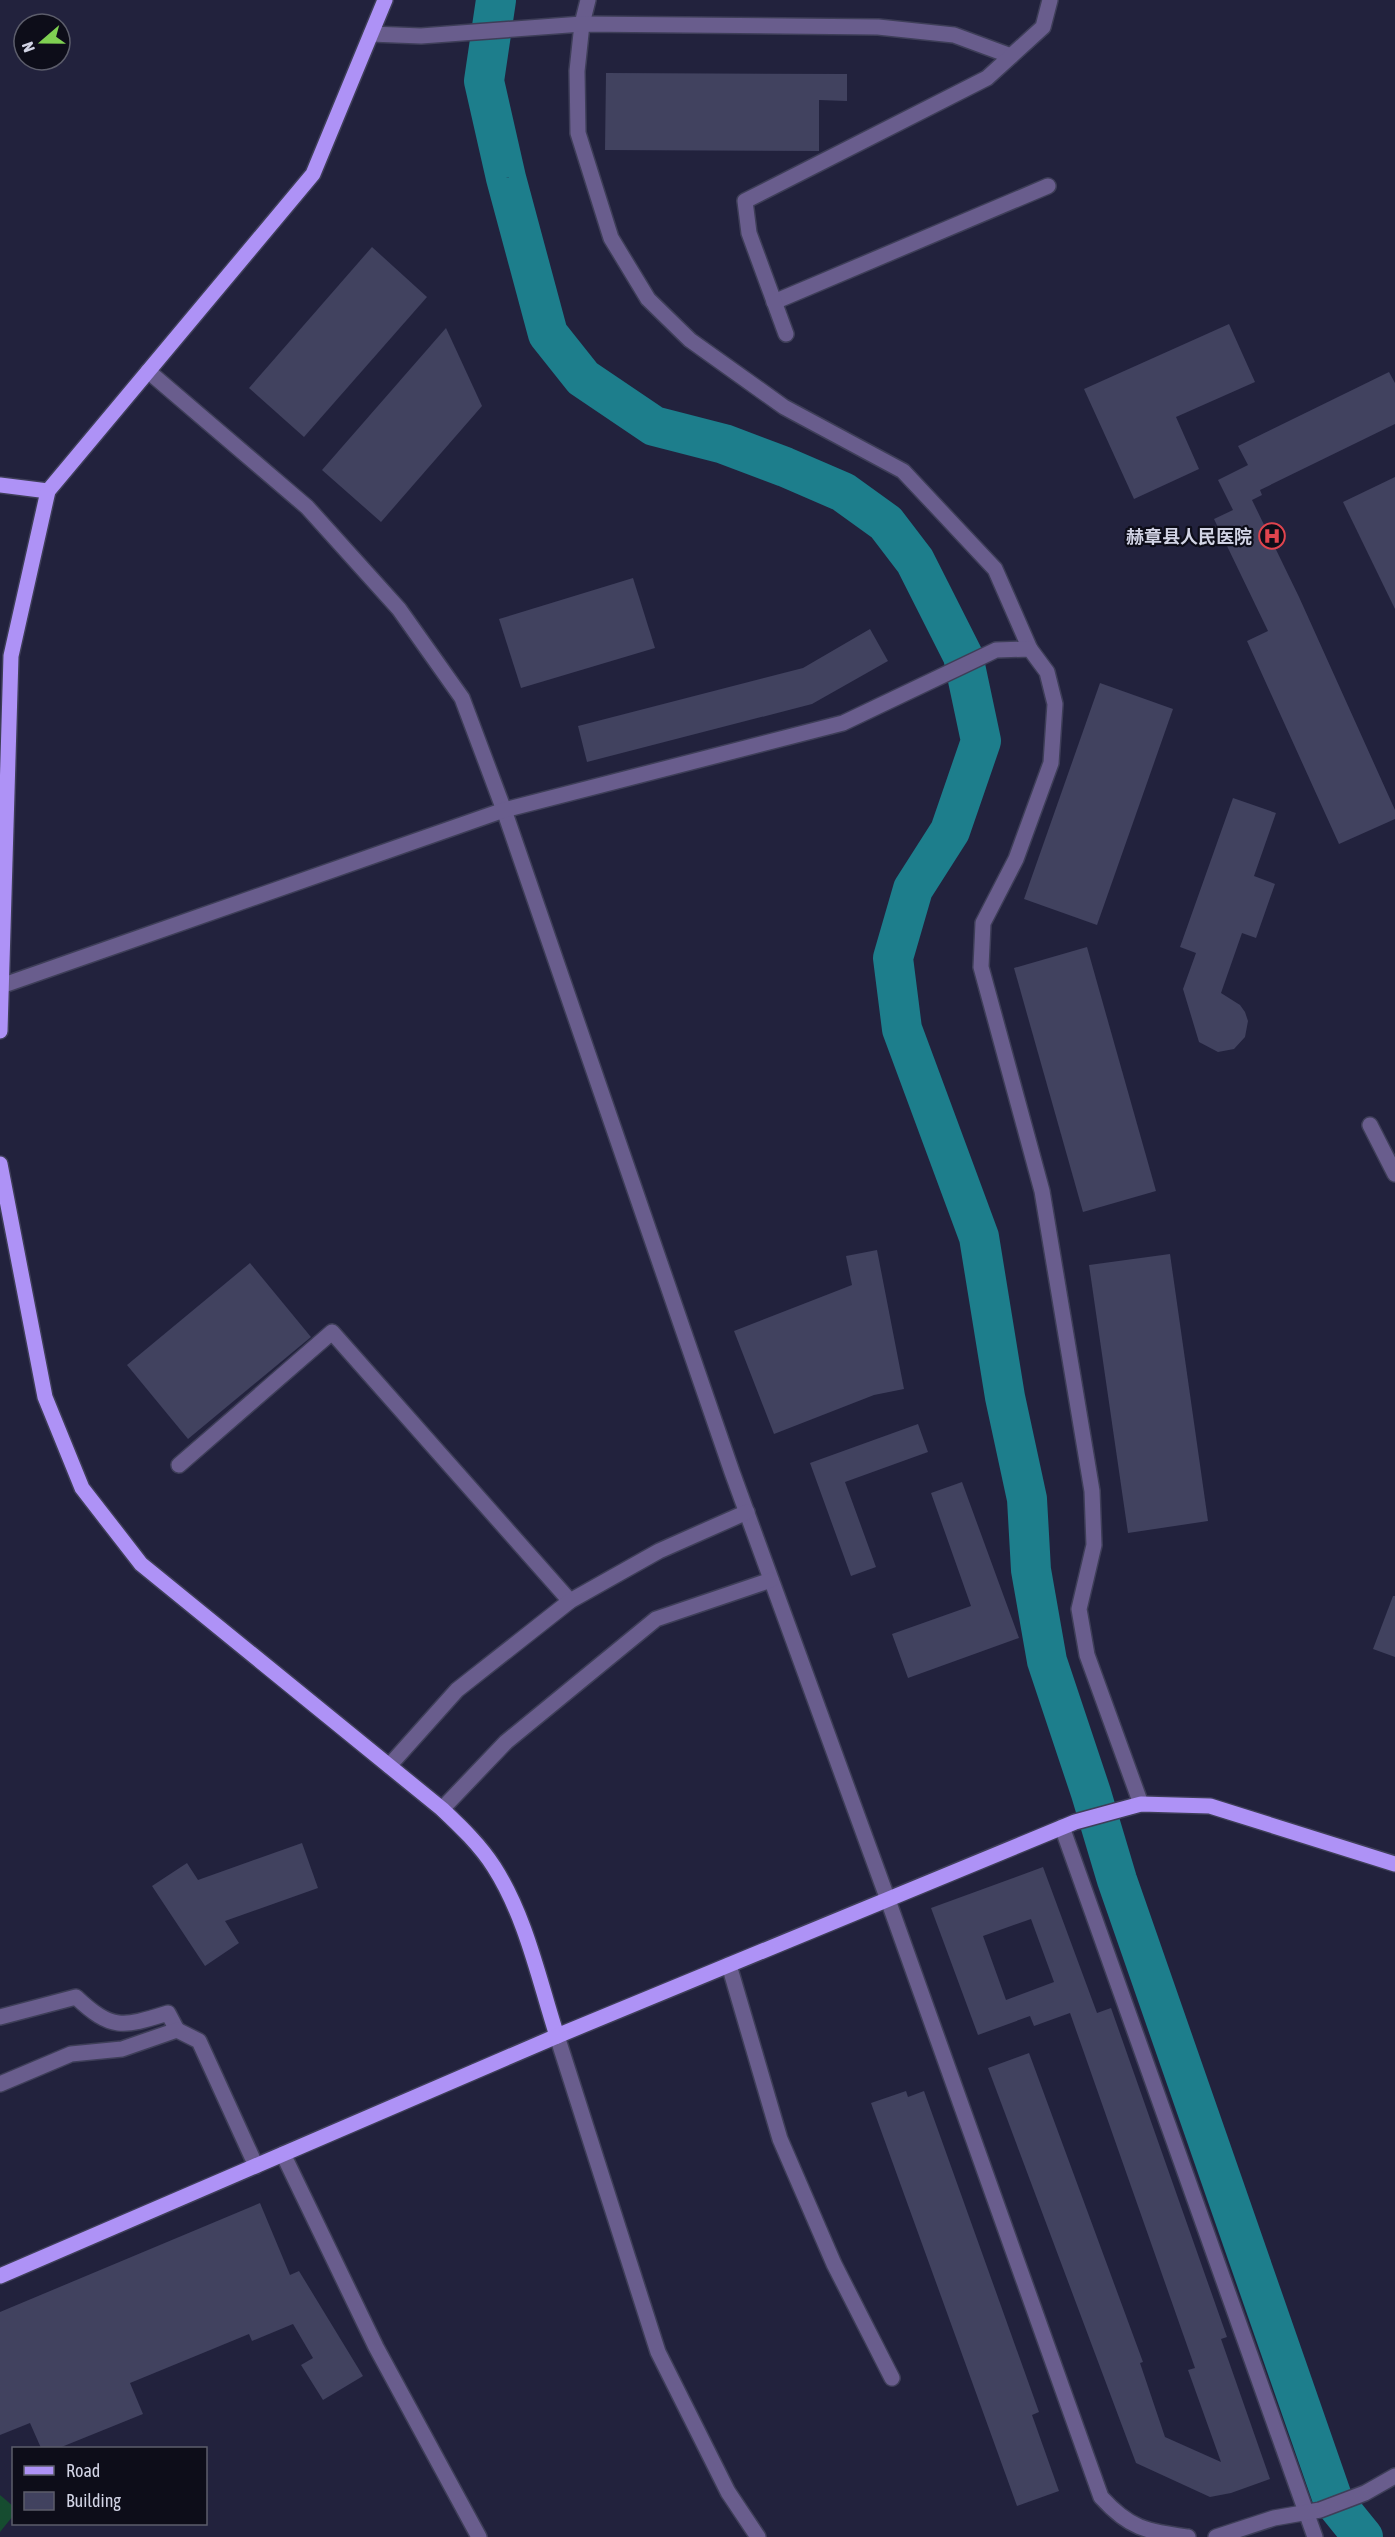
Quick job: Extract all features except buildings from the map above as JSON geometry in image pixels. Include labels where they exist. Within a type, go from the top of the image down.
[{"type":"main road","points":[[0,1031],[11,656],[48,491],[313,174],[385,0]]},
{"type":"main road","points":[[0,484],[48,491]]},
{"type":"main road","points":[[0,1164],[45,1397],[82,1488],[141,1564],[442,1809],[477,1843],[495,1869],[515,1906],[557,2036]]},
{"type":"main road","points":[[0,2276],[557,2036],[1069,1824],[1141,1804],[1210,1806],[1395,1864]]},
{"type":"street","points":[[588,0],[582,24],[577,71],[578,133],[611,238],[648,299],[690,339],[784,407],[903,471],[995,569],[1030,650],[1047,672],[1055,704],[1051,763],[1016,860],[983,923],[981,967],[1042,1191],[1092,1491],[1094,1545],[1079,1609],[1087,1655],[1141,1804]]},
{"type":"street","points":[[786,334],[749,233],[745,201],[987,78],[1043,27],[1050,0]]},
{"type":"street","points":[[371,34],[421,36],[582,24],[878,27],[954,35],[1011,56]]},
{"type":"street","points":[[774,302],[1048,186]]},
{"type":"street","points":[[148,371],[307,507],[399,609],[462,698],[504,810],[771,1580],[1101,2497],[1119,2518],[1150,2534],[1188,2537]]},
{"type":"street","points":[[1,986],[504,810],[843,723],[996,650],[1030,650]]},
{"type":"street","points":[[1370,1125],[1395,1174]]},
{"type":"street","points":[[179,1465],[332,1332],[570,1601]]},
{"type":"street","points":[[389,1766],[457,1690],[570,1601],[659,1551],[747,1512]]},
{"type":"street","points":[[442,1809],[506,1742],[656,1619],[771,1580]]},
{"type":"street","points":[[1069,1824],[1313,2511],[1315,2537]]},
{"type":"street","points":[[729,1965],[780,2139],[834,2264],[892,2378]]},
{"type":"street","points":[[0,2018],[75,1997],[96,2016],[127,2025],[168,2013],[177,2030],[199,2041],[256,2166]]},
{"type":"street","points":[[0,2084],[71,2054],[122,2049],[177,2030]]},
{"type":"street","points":[[557,2036],[657,2352],[728,2492],[758,2537]]},
{"type":"street","points":[[283,2154],[376,2347],[479,2537]]},
{"type":"street","points":[[1216,2537],[1274,2518],[1313,2511],[1365,2493],[1395,2476]]},
{"type":"green space","points":[[0,2495],[12,2505],[12,2517],[0,2532]]},
{"type":"waterway","points":[[496,0],[484,81],[506,178],[548,334],[583,378],[654,426],[724,444],[785,467],[843,492],[886,523],[915,561],[963,656],[981,741],[950,831],[913,889],[893,958],[902,1029],[979,1237],[1005,1397],[1027,1499],[1031,1570],[1047,1661],[1117,1880],[1333,2500],[1363,2537]]},
{"type":"place","name":"赫章县人民医院","points":[[1272,536]]}]
